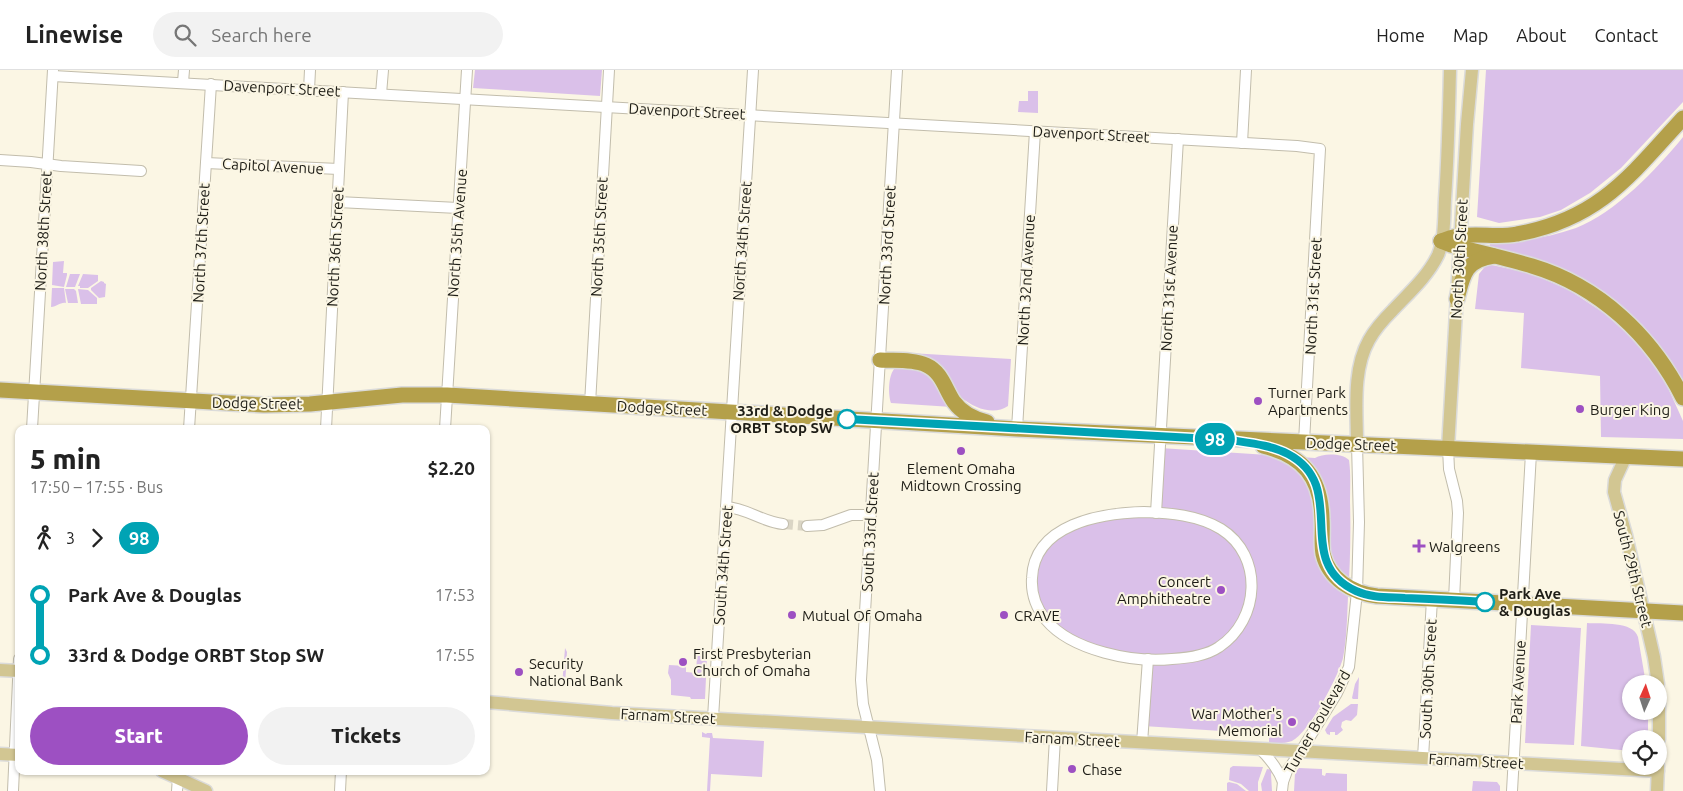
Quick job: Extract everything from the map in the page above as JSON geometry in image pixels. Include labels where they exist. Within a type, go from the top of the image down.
[{"type":"highway","points":[[1441,240],[1460,242],[1538,230],[1563,222],[1584,212],[1616,189],[1683,118]]},
{"type":"highway","points":[[1460,242],[1495,256],[1533,266],[1554,274],[1609,305],[1651,346],[1675,381],[1683,398]]},
{"type":"highway","points":[[1457,299],[1466,271],[1478,260],[1495,256]]},
{"type":"highway","points":[[880,360],[916,362],[930,367],[941,378],[954,402],[966,414],[979,420],[1011,428]]},
{"type":"highway","name":"Dodge Street","points":[[0,390],[264,405],[306,404],[389,396],[447,395],[1230,440],[1683,459]]},
{"type":"highway","points":[[1230,440],[1263,446],[1287,454],[1301,464],[1310,474],[1320,500],[1322,548],[1326,562],[1338,580],[1357,592],[1377,596],[1678,612]]},
{"type":"highway","points":[[1310,474],[1311,457],[1333,443]]},
{"type":"main road","name":"North 30th Street","points":[[1357,444],[1358,378],[1365,348],[1374,332],[1424,277],[1438,255],[1448,168],[1450,70]]},
{"type":"main road","name":"North 30th Street","points":[[1448,448],[1472,70]]},
{"type":"main road","name":"South 29th Street","points":[[1626,456],[1615,480],[1614,492],[1626,535],[1657,675]]},
{"type":"main road","points":[[0,670],[15,671]]},
{"type":"main road","name":"Farnam Street","points":[[490,702],[612,713],[1514,764],[1622,768]]},
{"type":"main road","points":[[0,754],[15,754]]},
{"type":"main road","points":[[173,775],[206,791]]},
{"type":"main road","points":[[1657,791],[1658,775]]},
{"type":"street","points":[[183,82],[184,70]]},
{"type":"street","points":[[309,90],[310,70]]},
{"type":"street","points":[[381,94],[383,70]]},
{"type":"street","name":"North 35th Avenue","points":[[444,425],[467,70]]},
{"type":"street","name":"North 35th Street","points":[[590,404],[610,70]]},
{"type":"street","name":"North 34th Street","points":[[732,412],[753,70]]},
{"type":"street","name":"North 33rd Street","points":[[876,421],[897,70]]},
{"type":"street","points":[[1242,142],[1246,70]]},
{"type":"street","name":"Davenport Street","points":[[53,73],[343,92],[1242,142],[1320,149]]},
{"type":"street","name":"North 38th Street","points":[[32,425],[46,164],[53,73]]},
{"type":"street","name":"North 37th Street","points":[[189,425],[210,84]]},
{"type":"street","name":"North 36th Street","points":[[326,425],[343,92]]},
{"type":"street","name":"North 32nd Avenue","points":[[1011,428],[1035,131]]},
{"type":"street","name":"North 31st Avenue","points":[[1156,513],[1178,139]]},
{"type":"street","name":"North 31st Street","points":[[1304,442],[1320,149]]},
{"type":"street","points":[[0,160],[141,171]]},
{"type":"street","name":"Capitol Avenue","points":[[206,163],[339,169]]},
{"type":"street","points":[[338,202],[458,208]]},
{"type":"street","name":"South 34th Street","points":[[713,718],[732,412]]},
{"type":"street","name":"South 33rd Street","points":[[876,421],[861,680],[862,696],[877,760],[880,791]]},
{"type":"street","name":"Turner Boulevard","points":[[1283,787],[1287,771],[1337,693],[1347,672],[1352,650],[1357,592],[1359,522],[1357,444]]},
{"type":"street","points":[[1448,448],[1448,463],[1458,513],[1454,600]]},
{"type":"street","name":"Park Avenue","points":[[1512,791],[1531,452]]},
{"type":"street","points":[[726,507],[742,509],[766,521],[783,524]]},
{"type":"street","points":[[1138,512],[1156,513],[1202,521],[1221,529],[1240,548],[1248,563],[1252,579],[1252,594],[1248,611],[1241,626],[1230,638],[1219,648],[1206,654],[1188,658],[1148,660],[1106,653],[1078,643],[1049,624],[1039,611],[1033,595],[1032,579],[1035,562],[1041,549],[1049,540],[1067,528],[1091,519],[1138,512]]},
{"type":"street","points":[[807,526],[823,525],[851,515],[870,515]]},
{"type":"street","name":"South 30th Street","points":[[1423,758],[1432,599]]},
{"type":"street","points":[[1142,743],[1148,660]]},
{"type":"street","points":[[1052,791],[1055,738]]},
{"type":"street","points":[[1261,750],[1279,771],[1283,787]]},
{"type":"street","points":[[13,791],[15,772]]},
{"type":"street","points":[[340,791],[341,775]]},
{"type":"street","points":[[177,791],[178,777]]},
{"type":"shaded area","points":[[475,70],[602,70],[600,96],[473,88]]},
{"type":"shaded area","points":[[1486,70],[1683,70],[1683,102],[1621,168],[1590,193],[1561,210],[1540,217],[1499,223],[1477,217]]},
{"type":"shaded area","points":[[1028,91],[1038,91],[1038,113],[1018,112],[1019,101],[1028,101]]},
{"type":"shaded area","points":[[1683,137],[1683,382],[1667,355],[1637,323],[1556,267],[1513,253],[1489,249],[1490,244],[1544,237],[1576,228],[1591,221],[1606,212],[1634,189],[1661,163]]},
{"type":"shaded area","points":[[64,261],[63,273],[67,273],[67,275],[64,287],[52,285],[53,262]]},
{"type":"shaded area","points":[[1487,264],[1530,273],[1569,290],[1604,313],[1632,338],[1659,368],[1683,421],[1683,439],[1601,437],[1600,376],[1521,368],[1524,313],[1475,309],[1479,274]]},
{"type":"shaded area","points":[[70,274],[80,274],[75,287],[66,287]]},
{"type":"shaded area","points":[[83,274],[98,275],[98,281],[88,288],[80,288],[78,286]]},
{"type":"shaded area","points":[[101,281],[106,284],[105,297],[99,298],[91,288]]},
{"type":"shaded area","points":[[52,288],[64,288],[66,303],[51,307]]},
{"type":"shaded area","points":[[65,289],[74,289],[76,291],[78,303],[68,303]]},
{"type":"shaded area","points":[[78,289],[88,290],[97,298],[97,304],[81,304]]},
{"type":"shaded area","points":[[893,352],[1011,359],[1008,406],[997,410],[984,410],[962,398],[958,401],[945,377],[893,356]]},
{"type":"shaded area","points":[[893,364],[928,368],[952,407],[891,403],[889,385],[895,368]]},
{"type":"shaded area","points":[[1160,448],[1315,458],[1332,454],[1349,460],[1350,562],[1347,628],[1343,658],[1329,691],[1314,716],[1299,736],[1292,741],[1269,743],[1269,734],[1143,726],[1147,660],[1070,639],[1035,602],[1038,555],[1070,526],[1156,513]]},
{"type":"shaded area","points":[[1587,623],[1616,624],[1630,628],[1638,637],[1644,675],[1622,675],[1622,720],[1648,720],[1648,730],[1622,730],[1622,750],[1581,746]]},
{"type":"shaded area","points":[[1531,625],[1581,628],[1574,745],[1525,743]]},
{"type":"shaded area","points":[[565,648],[567,652],[565,686],[562,686]]},
{"type":"shaded area","points":[[697,656],[707,656],[705,699],[691,699],[690,697],[671,695],[671,680],[668,673],[669,665],[686,666],[686,672],[696,673]]},
{"type":"shaded area","points":[[1359,677],[1358,699],[1353,699],[1355,684]]},
{"type":"shaded area","points":[[1351,704],[1358,704],[1357,715],[1351,721],[1346,720],[1342,722],[1341,727],[1343,730],[1337,735],[1335,735],[1335,732],[1330,732],[1330,735],[1327,734],[1325,730],[1333,717]]},
{"type":"shaded area","points":[[702,732],[706,734],[712,733],[713,738],[764,741],[762,777],[711,774],[710,791],[707,791],[710,738],[702,737]]},
{"type":"shaded area","points":[[1233,766],[1263,767],[1258,782],[1258,791],[1249,791],[1241,784],[1229,780],[1230,768]]},
{"type":"shaded area","points":[[1299,768],[1322,769],[1322,775],[1325,776],[1326,773],[1347,774],[1347,791],[1294,791],[1295,773]]},
{"type":"shaded area","points":[[1267,769],[1273,770],[1271,774],[1272,791],[1262,791],[1261,784]]},
{"type":"shaded area","points":[[1473,781],[1497,782],[1500,786],[1500,791],[1472,791]]},
{"type":"shaded area","points":[[1227,783],[1237,784],[1246,791],[1227,791]]},
{"type":"tunnel","points":[[783,524],[807,526]]},
{"type":"bus line","name":"98","points":[[847,419],[1230,440],[1281,451],[1301,464],[1310,474],[1314,483],[1320,500],[1322,548],[1326,562],[1338,580],[1357,592],[1377,596],[1485,602]]},
{"type":"place","name":"Turner Park Apartments","points":[[1258,401]]},
{"type":"place","name":"Burger King","points":[[1580,409]]},
{"type":"place","name":"33rd & Dodge ORBT Stop SW","points":[[847,419]]},
{"type":"place","name":"Element Omaha Midtown Crossing","points":[[961,451]]},
{"type":"place","name":"Walgreens","points":[[1419,546]]},
{"type":"place","name":"Concert Amphitheatre","points":[[1221,590]]},
{"type":"place","name":"Park Ave & Douglas","points":[[1485,602]]},
{"type":"place","name":"Mutual Of Omaha","points":[[792,615]]},
{"type":"place","name":"CRAVE","points":[[1004,615]]},
{"type":"place","name":"First Presbyterian Church of Omaha","points":[[683,662]]},
{"type":"place","name":"Security National Bank","points":[[519,672]]},
{"type":"place","name":"War Mother's Memorial","points":[[1292,722]]},
{"type":"place","name":"Chase","points":[[1072,769]]}]
